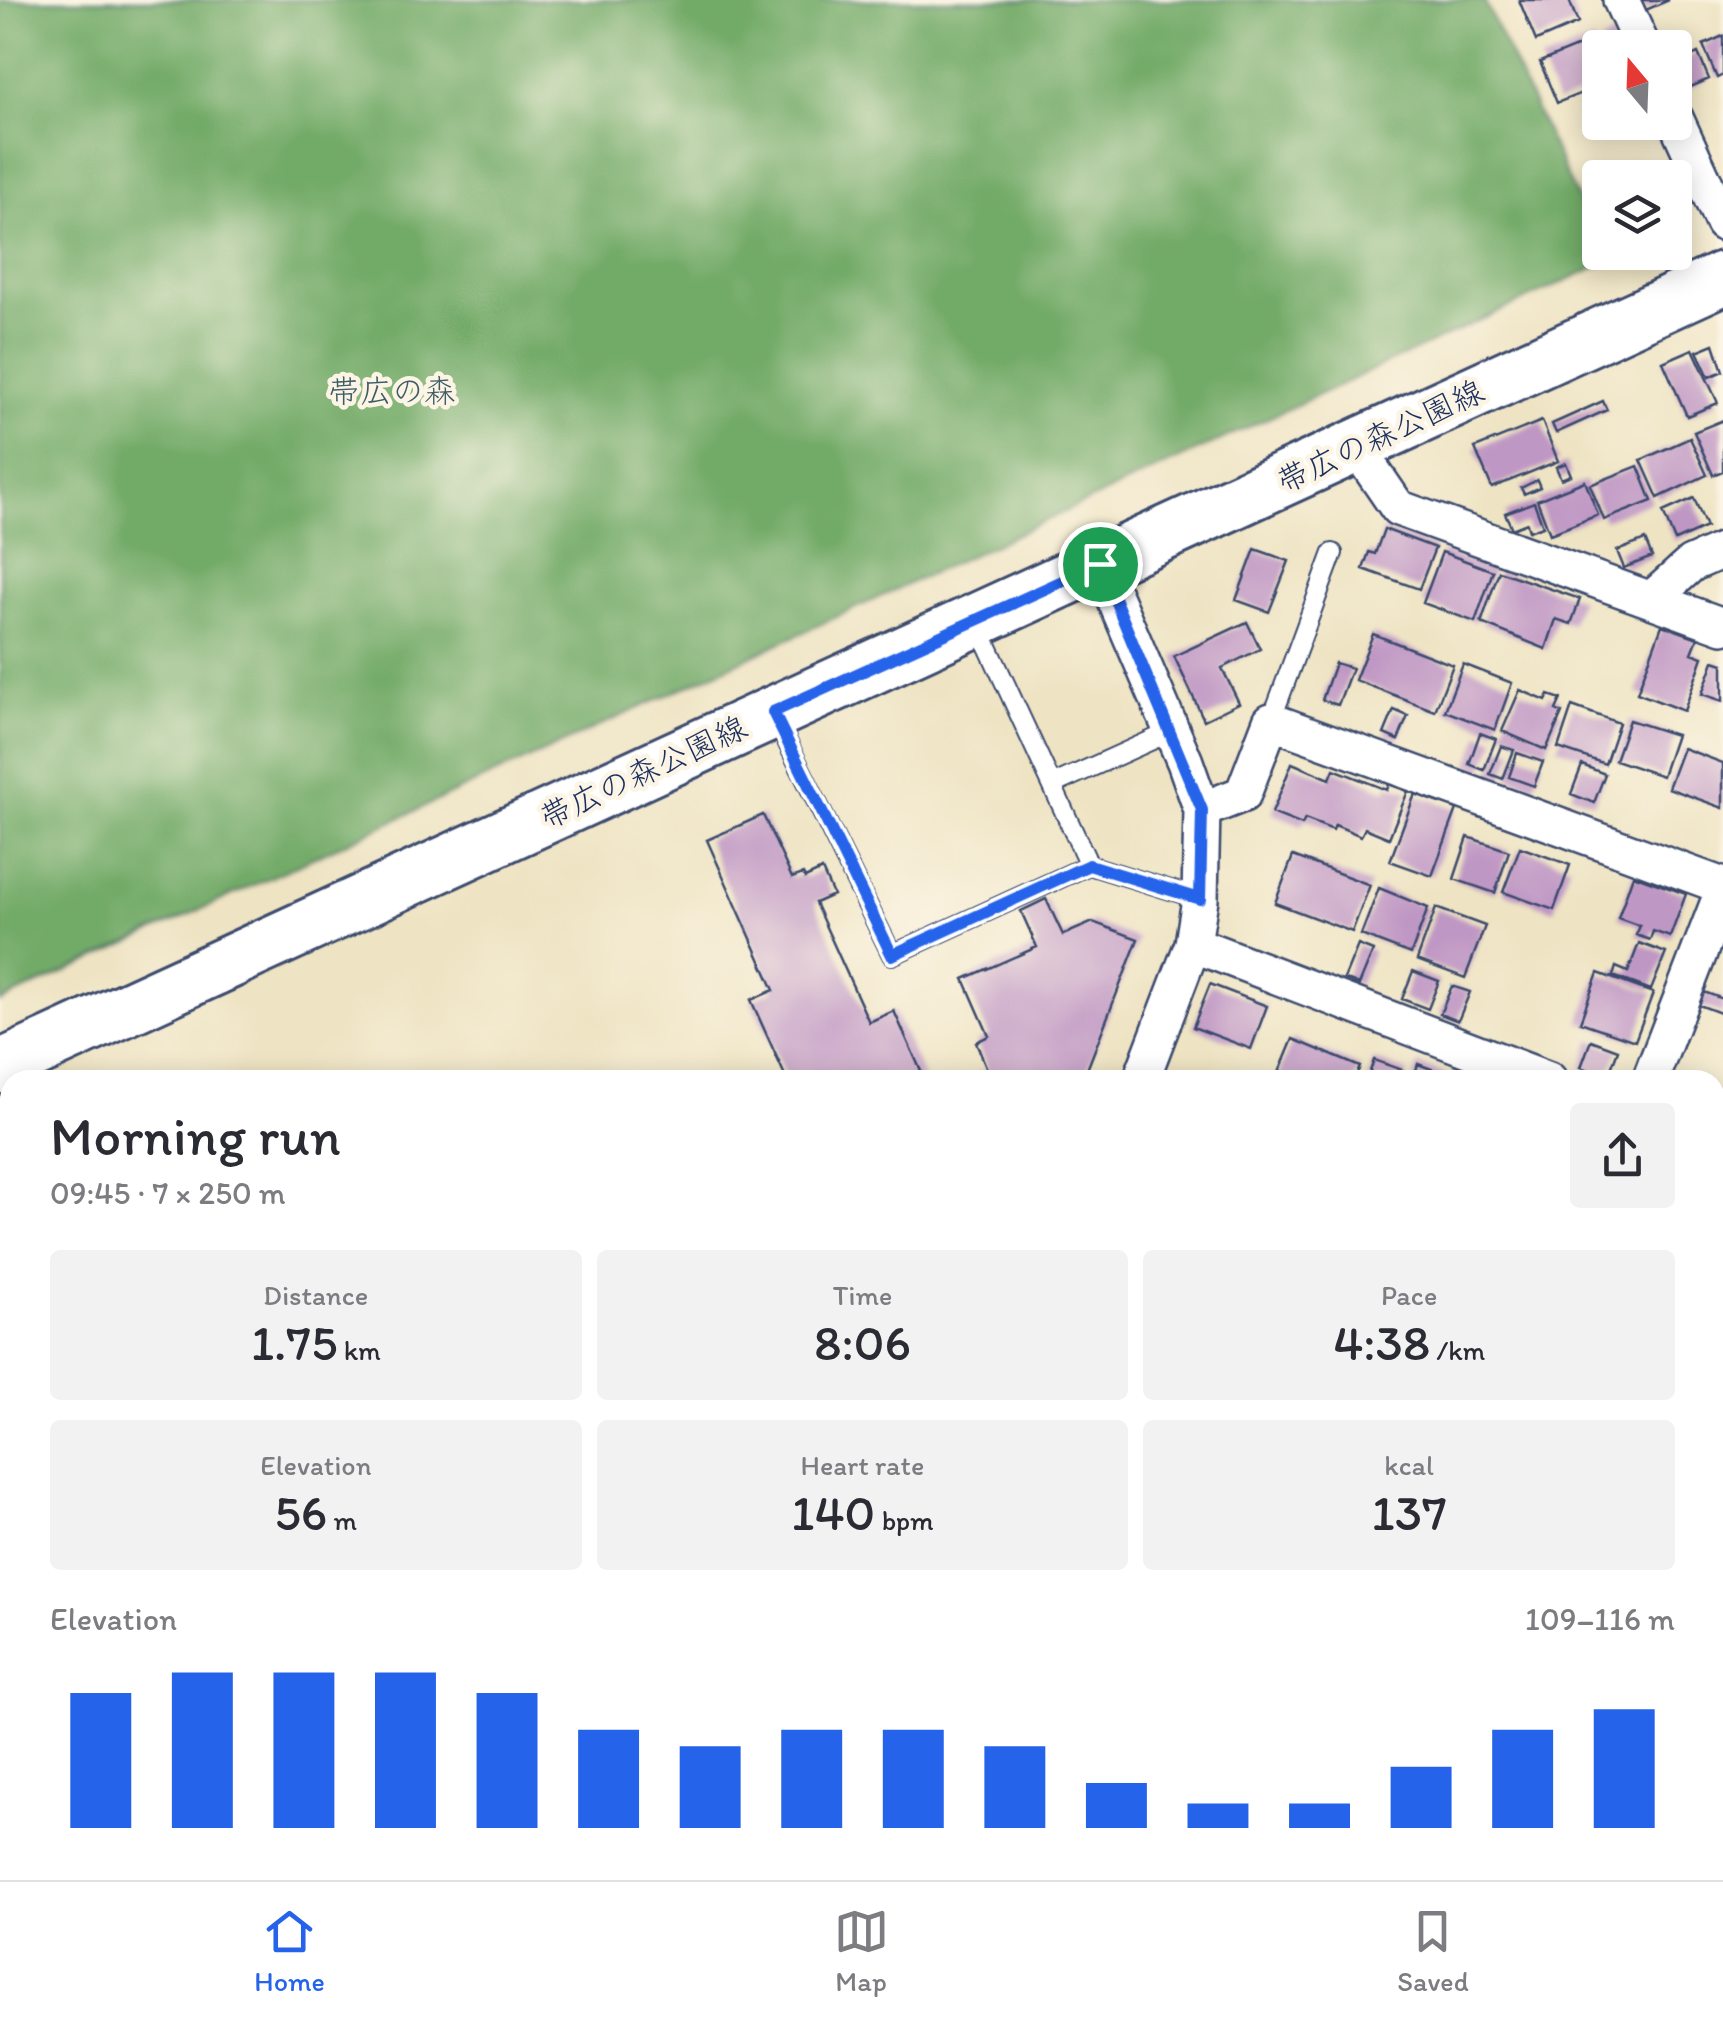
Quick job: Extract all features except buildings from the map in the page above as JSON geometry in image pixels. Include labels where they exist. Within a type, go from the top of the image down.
[{"type":"main road","name":"帯広の森公園線","points":[[0,1066],[1723,278]]},
{"type":"street","points":[[1622,0],[1635,30]]},
{"type":"street","points":[[1685,140],[1723,223]]},
{"type":"street","points":[[1357,448],[1398,508],[1723,626]]},
{"type":"street","points":[[1652,599],[1691,564],[1723,550]]},
{"type":"street","points":[[1100,564],[1202,810],[1200,899],[1193,944],[1145,1070]]},
{"type":"street","points":[[1202,810],[1242,794],[1271,721],[1723,889],[1654,1070]]},
{"type":"street","points":[[1193,944],[1523,1070]]},
{"type":"lane","points":[[1271,721],[1333,553]]},
{"type":"lane","points":[[976,620],[1089,865]]},
{"type":"lane","points":[[773,712],[892,955],[1089,865],[1200,899]]},
{"type":"lane","points":[[1052,785],[1172,731]]},
{"type":"green space","name":"帯広の森","points":[[0,0],[1484,0],[1582,209],[1582,270],[1590,270],[0,1002]]},
{"type":"route","points":[[1100,564],[1202,810],[1200,899],[1089,865],[892,955],[773,712],[1100,564]]}]
